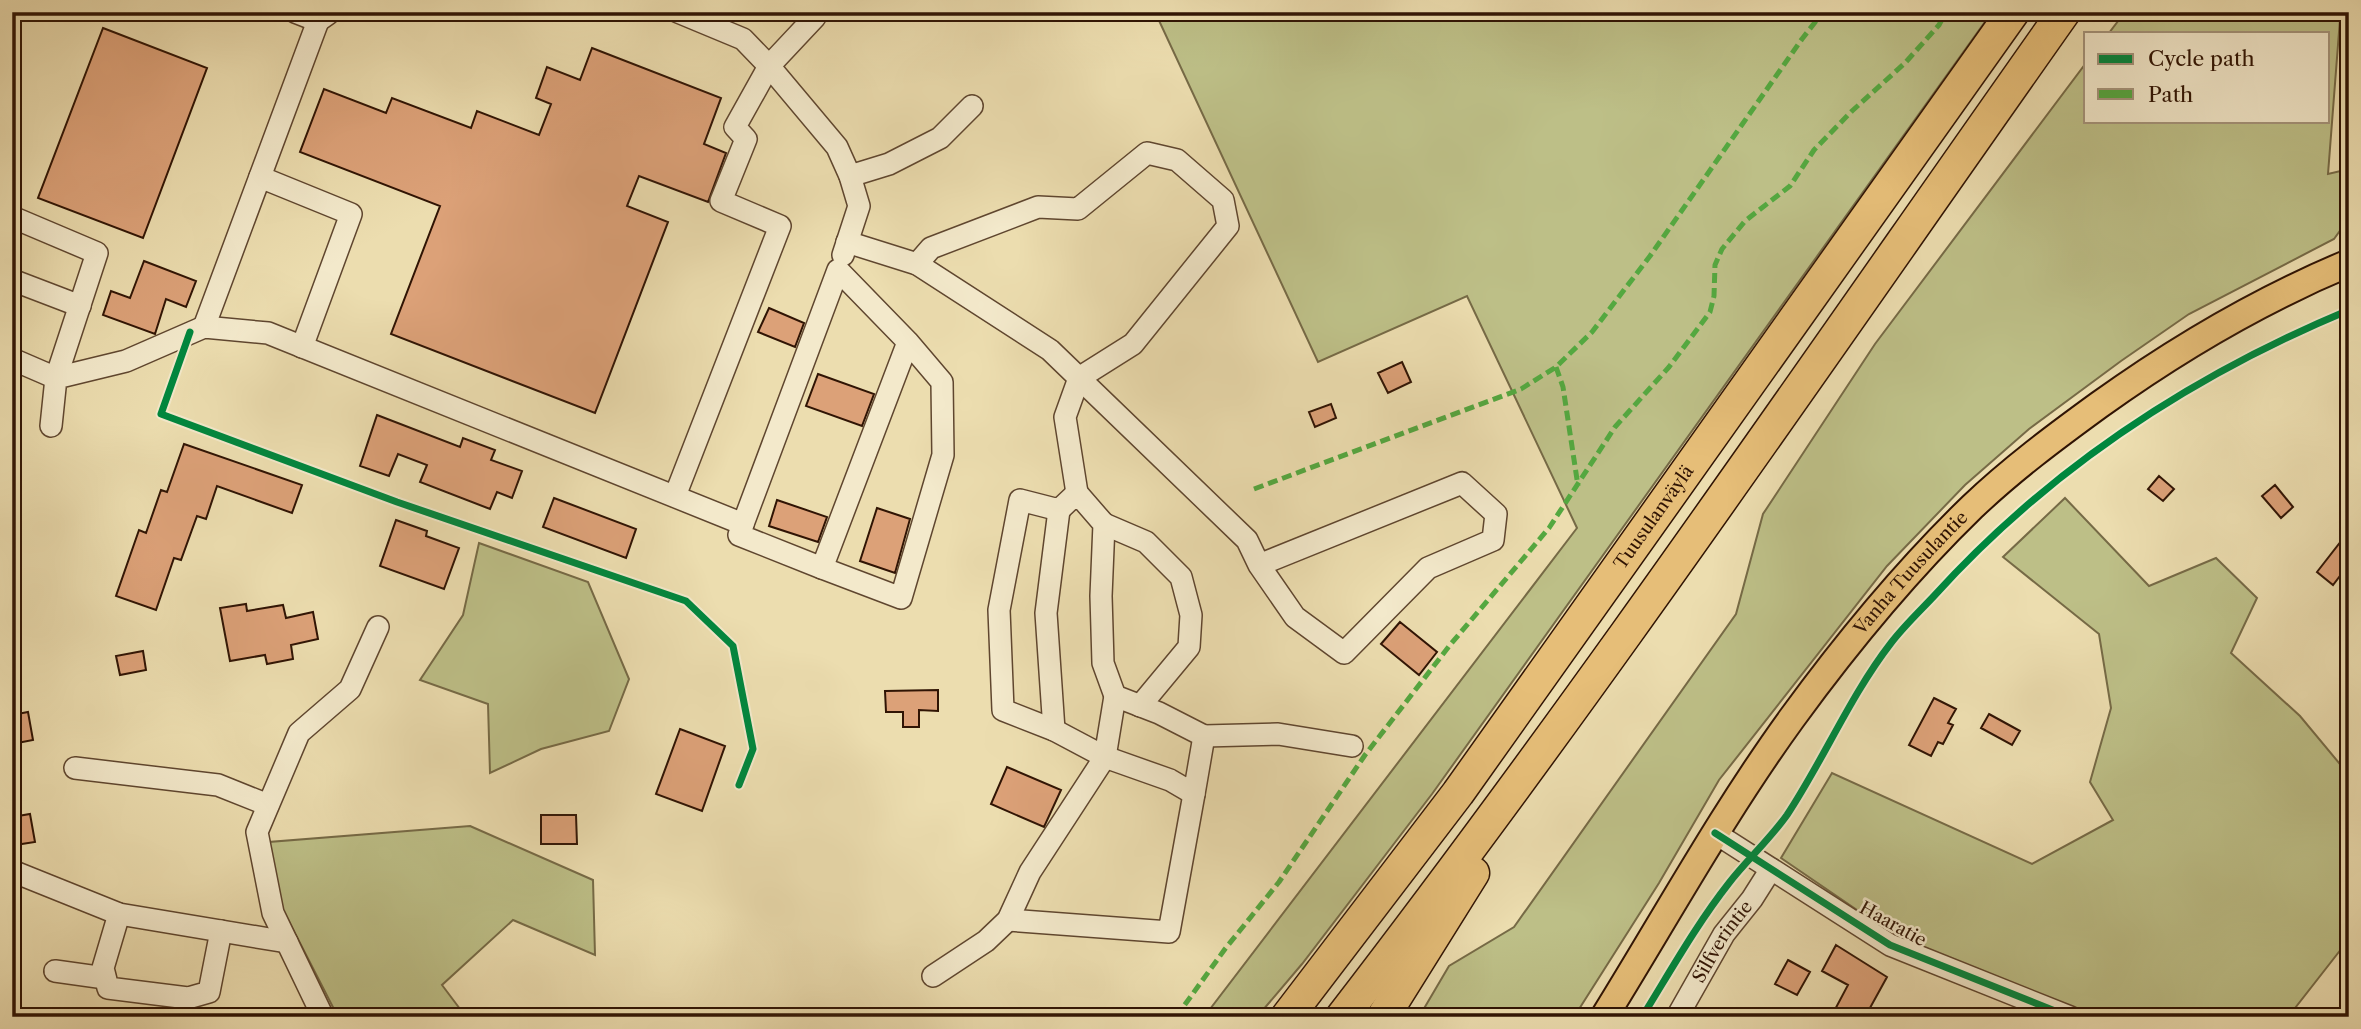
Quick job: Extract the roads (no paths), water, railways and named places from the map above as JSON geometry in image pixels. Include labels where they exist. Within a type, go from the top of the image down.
[{"type":"highway","name":"Tuusulanväylä","points":[[1290,1011],[1458,793],[2013,12]]},
{"type":"highway","points":[[1342,1017],[1569,711],[1781,416],[2064,12]]},
{"type":"highway","points":[[1383,1017],[1465,887],[1569,711]]},
{"type":"main road","name":"Vanha Tuusulantie","points":[[1604,1017],[1715,833],[1791,719],[1912,569],[1973,507],[2039,448],[2160,361],[2293,286],[2349,263]]},
{"type":"street","points":[[204,327],[324,17],[295,12]]},
{"type":"street","points":[[678,12],[743,39],[769,66],[837,147],[859,206],[838,270],[739,535],[901,598],[943,454],[942,382],[908,342],[838,270]]},
{"type":"street","points":[[675,496],[780,226],[721,201],[746,139],[735,127],[769,66],[815,17],[816,12]]},
{"type":"street","points":[[850,176],[889,164],[940,138],[972,106]]},
{"type":"street","points":[[917,264],[931,248],[1038,207],[1077,209],[1147,153],[1177,160],[1223,200],[1228,226],[1133,344],[1079,378],[1065,417],[1077,493],[1104,524],[1146,542],[1181,577],[1191,615],[1189,647],[1140,706]]},
{"type":"street","points":[[260,177],[351,214],[302,347]]},
{"type":"street","points":[[12,217],[97,253],[56,378],[51,426]]},
{"type":"street","points":[[847,242],[917,264],[1050,350],[1247,540],[1259,565],[1295,617],[1344,653],[1429,568],[1493,540],[1496,514],[1462,483],[1259,565]]},
{"type":"street","points":[[12,280],[80,306]]},
{"type":"street","points":[[12,359],[56,378],[125,361],[204,327],[268,333],[743,524]]},
{"type":"street","points":[[822,568],[908,342]]},
{"type":"street","points":[[1054,730],[1046,613],[1059,510],[1077,493]]},
{"type":"street","points":[[1059,510],[1020,500],[999,610],[1003,710],[1054,730],[1105,757],[1170,780],[1194,794]]},
{"type":"street","points":[[933,976],[986,941],[1008,920],[1030,872],[1105,757],[1115,696],[1103,663],[1101,596],[1104,524]]},
{"type":"street","points":[[323,1017],[273,913],[257,832],[299,733],[350,689],[378,627]]},
{"type":"street","points":[[1115,696],[1204,736],[1278,734],[1352,746]]},
{"type":"street","points":[[1008,920],[1168,932],[1204,736]]},
{"type":"street","points":[[75,768],[218,785],[268,805]]},
{"type":"street","name":"Haaratie","points":[[1715,833],[1890,945],[2070,1017]]},
{"type":"street","name":"Silfverintie","points":[[1677,1017],[1724,934],[1772,869]]},
{"type":"street","points":[[12,871],[120,914],[287,942]]},
{"type":"street","points":[[120,914],[103,968],[108,988],[188,998],[209,992],[221,931]]},
{"type":"street","points":[[55,971],[106,978]]}]
